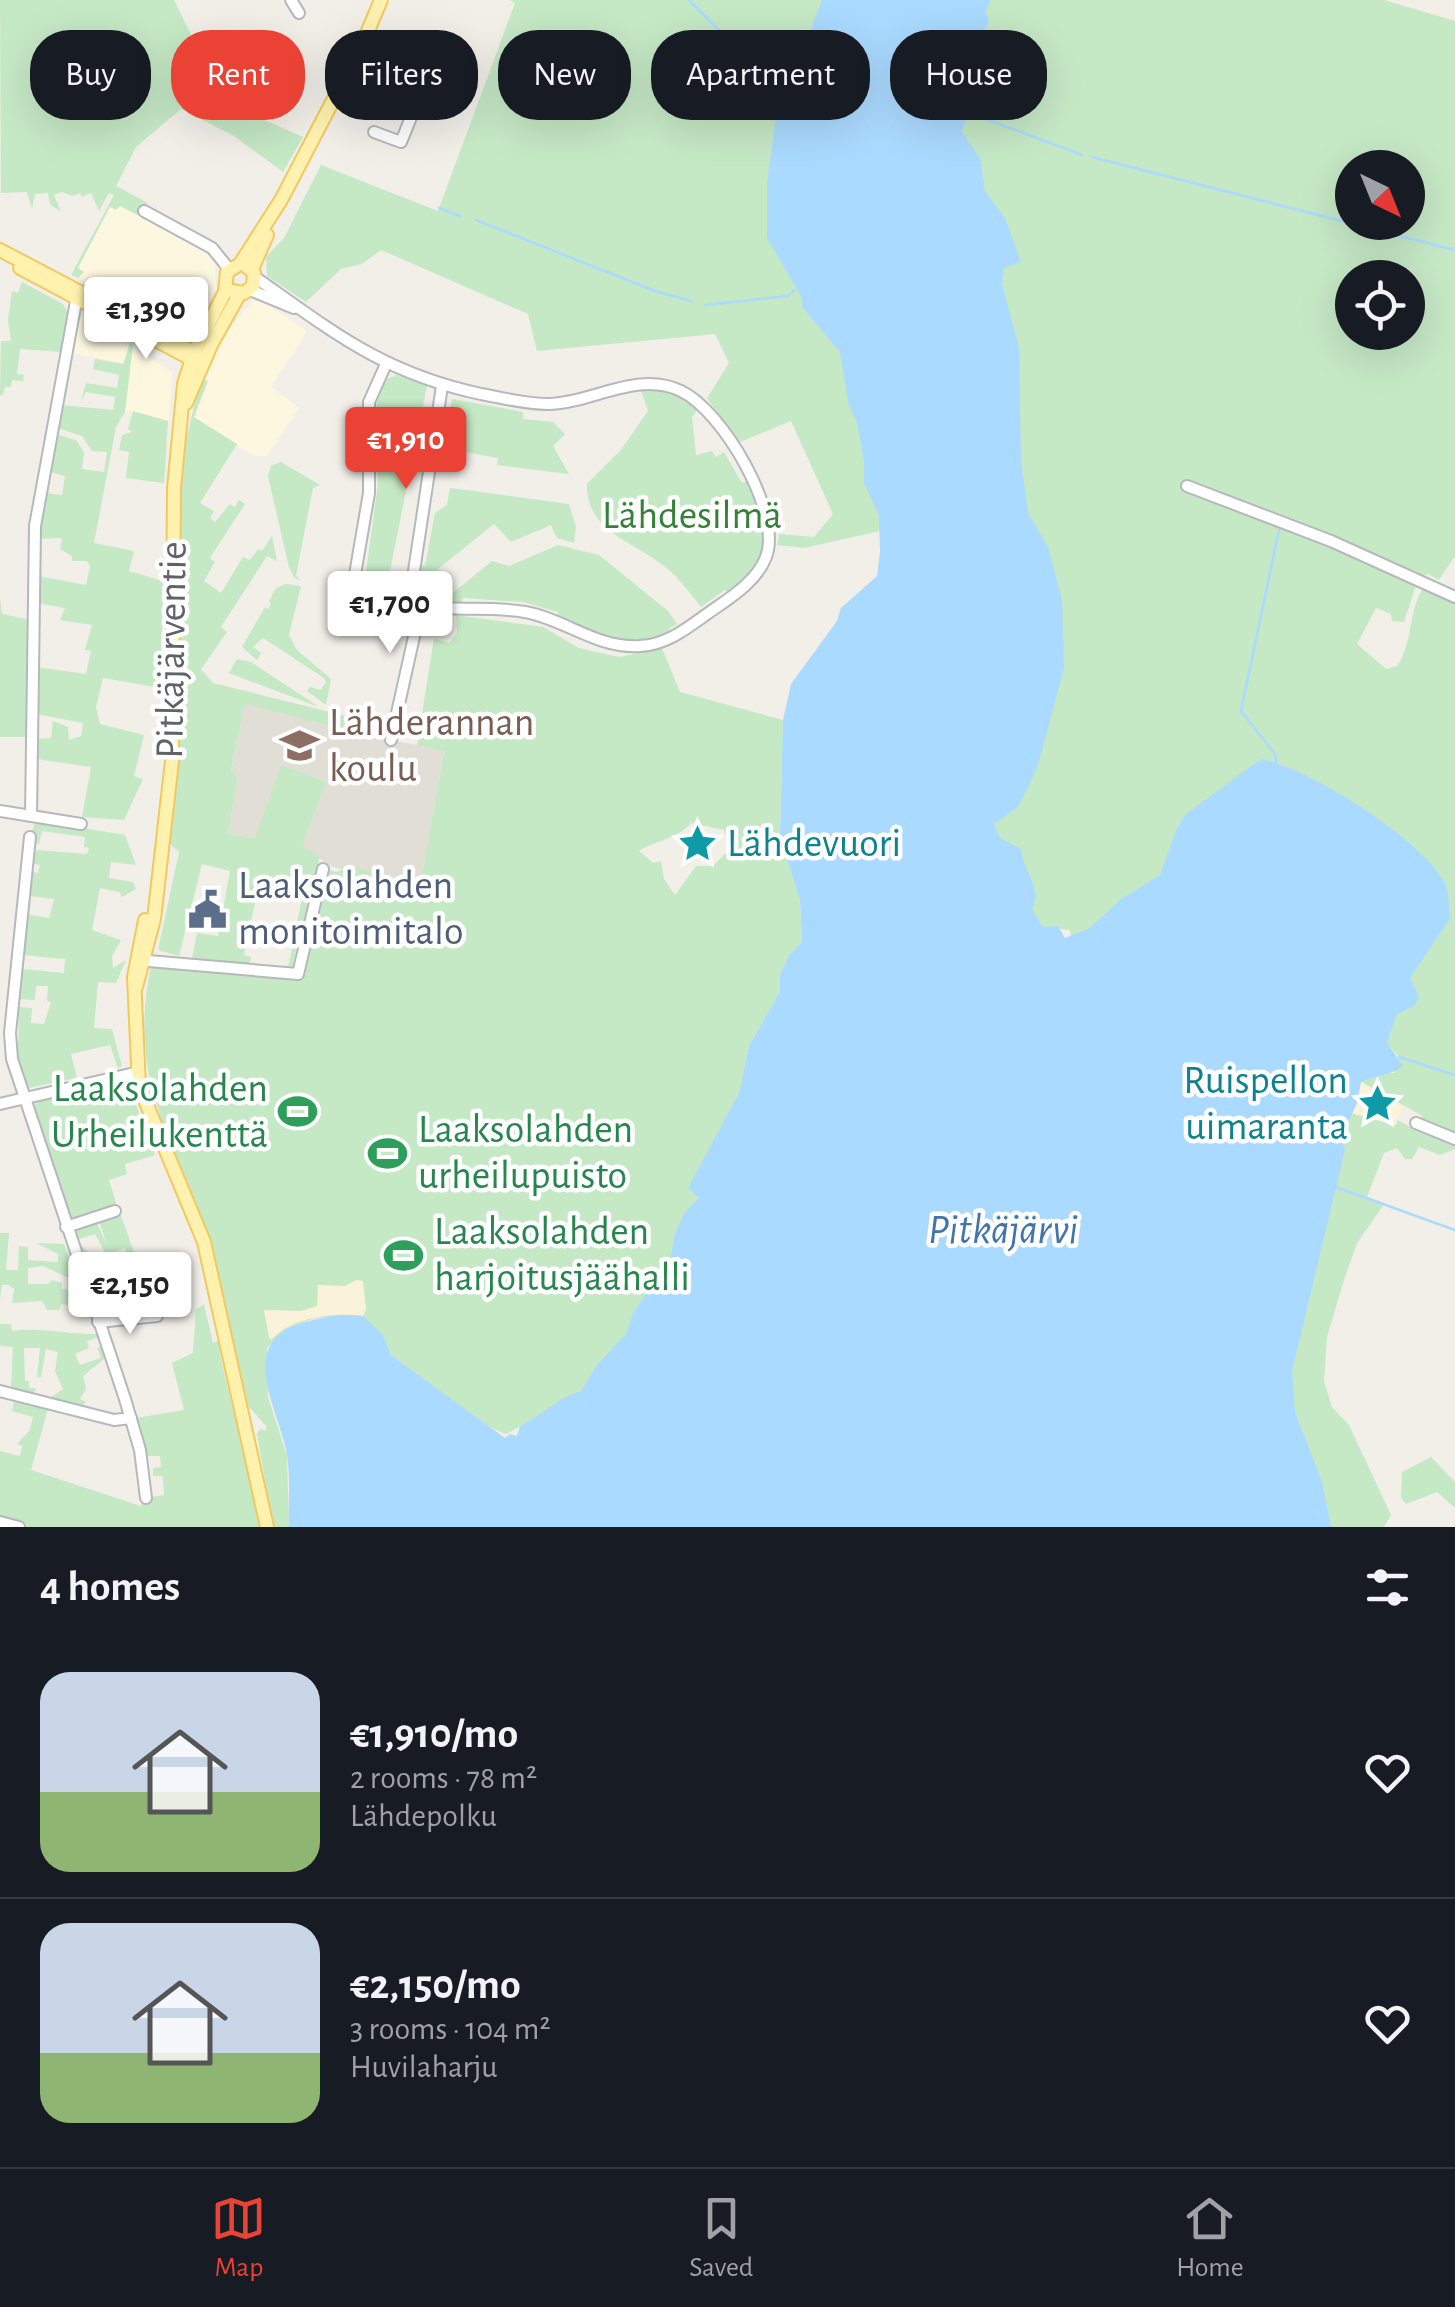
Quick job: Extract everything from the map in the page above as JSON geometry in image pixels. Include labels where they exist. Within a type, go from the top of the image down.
[{"type":"main road","name":"Pitkäjärventie","points":[[368,30],[380,0]]},
{"type":"main road","name":"Pitkäjärventie","points":[[267,1527],[212,1271],[196,1221],[155,1127],[146,1084],[139,1072],[136,987],[156,889],[172,761],[174,488],[182,410],[196,358],[325,116]]},
{"type":"main road","points":[[0,254],[196,358]]},
{"type":"street","points":[[291,0],[299,14]]},
{"type":"street","points":[[374,132],[402,142],[411,120]]},
{"type":"street","points":[[144,211],[212,248],[242,278],[386,364],[442,386],[551,404],[640,383],[678,390],[702,405],[728,438],[763,505],[770,537],[764,563],[747,584],[667,640],[643,646],[621,646],[585,636],[524,612],[415,604],[352,592],[369,494],[369,402],[386,364]]},
{"type":"street","points":[[31,816],[35,526],[77,296]]},
{"type":"street","points":[[391,740],[415,604],[442,386]]},
{"type":"street","points":[[1187,486],[1331,541],[1455,597]]},
{"type":"street","points":[[0,811],[81,824]]},
{"type":"street","points":[[30,837],[10,1033],[12,1058],[131,1418],[145,1474],[146,1498]]},
{"type":"street","points":[[140,960],[298,974],[323,869]]},
{"type":"street","points":[[0,1104],[139,1072]]},
{"type":"street","points":[[1416,1123],[1455,1139]]},
{"type":"street","points":[[66,1227],[115,1211]]},
{"type":"street","points":[[98,1322],[157,1316]]},
{"type":"street","points":[[0,1391],[114,1420],[131,1418]]},
{"type":"street","points":[[0,1522],[19,1527]]},
{"type":"shaded area","points":[[113,199],[214,256],[216,288],[205,309],[168,325],[75,277],[72,273]]},
{"type":"shaded area","points":[[253,301],[262,301],[307,331],[271,387],[299,408],[267,456],[254,456],[189,415],[199,378],[224,335]]},
{"type":"shaded area","points":[[83,316],[172,372],[169,421],[125,410],[128,364],[71,353],[76,323]]},
{"type":"shaded area","points":[[245,703],[379,738],[444,750],[419,893],[331,866],[302,846],[228,833],[238,778],[231,771]]},
{"type":"green space","points":[[0,0],[174,0],[189,30],[171,30],[171,117],[136,147],[116,186],[148,203],[139,212],[145,219],[120,206],[116,210],[110,207],[78,268],[84,272],[78,278],[71,275],[114,195],[109,193],[99,211],[91,193],[82,197],[80,193],[73,196],[62,192],[54,195],[61,212],[50,204],[48,193],[35,194],[32,209],[27,192],[1,193]]},
{"type":"green space","points":[[510,0],[849,0],[847,30],[651,30],[651,120],[842,120],[831,294],[891,516],[880,531],[804,548],[777,545],[779,534],[814,537],[833,514],[791,421],[738,443],[707,398],[729,363],[715,334],[537,351],[528,314],[381,250],[362,264],[341,269],[306,302],[267,276],[266,257],[284,238],[321,165],[438,211],[472,120],[478,120],[478,103],[498,49],[498,120],[631,120],[631,30],[505,30],[515,3]]},
{"type":"green space","points":[[961,0],[1384,0],[1455,21],[1455,556],[1439,580],[1428,574],[1413,580],[1416,585],[1404,622],[1392,621],[1391,614],[1376,608],[1357,644],[1386,669],[1397,666],[1423,588],[1434,589],[1455,601],[1455,1149],[1440,1155],[1419,1147],[1412,1159],[1405,1159],[1397,1148],[1384,1153],[1367,1197],[1385,1203],[1357,1243],[1327,1337],[1324,1381],[1332,1407],[1349,1425],[1391,1515],[1384,1527],[1324,1527],[1310,1492],[1322,1482],[1285,1396],[1324,1183],[1351,1113],[1395,1125],[1397,1120],[1414,1129],[1424,1126],[1421,1115],[1361,1082],[1376,1073],[1394,1073],[1399,1057],[1387,1043],[1135,927],[1065,938],[1071,937],[1070,930],[1043,927],[997,872],[953,200],[956,120],[1047,120],[1047,30],[960,30]]},
{"type":"green space","points":[[203,120],[264,120],[303,137],[283,172],[234,136]]},
{"type":"green space","points":[[22,282],[63,304],[70,316],[62,352],[20,349],[17,374],[24,375],[23,381],[12,380],[11,387],[5,387],[0,395],[1,341],[11,341],[8,320],[12,291],[18,293]]},
{"type":"green space","points":[[130,343],[133,346],[125,412],[116,427],[94,543],[134,551],[129,571],[163,581],[161,688],[103,678],[96,707],[100,724],[144,735],[134,776],[143,779],[124,820],[82,817],[91,767],[37,759],[37,739],[51,738],[53,721],[68,727],[69,740],[81,736],[83,723],[37,714],[36,667],[86,674],[91,651],[85,650],[92,625],[60,620],[65,608],[37,603],[38,576],[86,585],[90,566],[87,561],[72,561],[72,556],[60,549],[62,538],[40,539],[45,493],[62,495],[65,476],[50,472],[58,435],[76,440],[84,452],[82,469],[104,472],[107,452],[92,451],[82,436],[58,428],[62,405],[113,410],[115,397],[86,392],[81,402],[86,383],[117,388],[119,375],[93,369],[95,359],[123,364]]},
{"type":"green space","points":[[397,375],[427,386],[388,581],[402,584],[403,576],[412,578],[409,595],[403,597],[364,587],[378,483],[374,424],[378,394],[387,379]]},
{"type":"green space","points":[[200,378],[208,381],[194,417],[237,444],[200,503],[214,511],[210,518],[215,522],[230,504],[235,507],[239,500],[245,504],[210,558],[215,562],[204,581],[221,593],[243,557],[250,560],[272,536],[277,561],[267,556],[221,627],[227,632],[201,669],[213,683],[379,724],[374,737],[245,704],[231,770],[238,778],[228,833],[255,838],[281,765],[326,782],[302,846],[320,856],[292,967],[286,964],[304,887],[260,879],[244,955],[251,957],[249,964],[192,958],[197,933],[218,936],[230,871],[202,864],[179,956],[158,950],[179,852],[169,843],[176,778],[179,612],[185,577],[179,514],[182,460]]},
{"type":"green space","name":"Lähdesilmä","points":[[640,387],[677,392],[700,406],[692,417],[696,455],[712,451],[716,457],[724,452],[742,483],[747,481],[766,527],[763,561],[729,594],[725,590],[701,607],[669,570],[602,524],[589,500],[587,484],[620,451],[648,411]]},
{"type":"green space","points":[[452,399],[523,412],[523,419],[553,422],[565,434],[553,446],[569,474],[497,465],[498,458],[465,452],[463,461],[442,461]]},
{"type":"green space","points":[[133,411],[168,421],[164,483],[126,478],[129,452],[119,450],[122,435],[132,432],[128,429]]},
{"type":"green space","points":[[281,462],[320,485],[313,488],[296,575],[301,581],[289,567],[268,476],[271,466]]},
{"type":"green space","points":[[450,488],[569,504],[576,527],[574,543],[557,538],[551,525],[511,542],[494,524],[438,569],[453,589],[439,601],[417,598],[418,565],[425,566],[435,513],[447,505]]},
{"type":"green space","points":[[558,545],[599,555],[668,611],[677,624],[669,629],[672,634],[626,640],[587,630],[557,618],[558,612],[523,602],[463,598],[461,604],[447,603],[448,597],[492,561],[509,566]]},
{"type":"green space","points":[[286,584],[301,586],[289,635],[297,650],[331,679],[326,705],[307,691],[310,687],[321,690],[324,678],[263,638],[253,647],[261,653],[257,660],[242,647],[265,607],[268,609],[271,604],[276,588]]},
{"type":"green space","points":[[0,599],[2,614],[27,619],[27,737],[0,737]]},
{"type":"green space","points":[[456,615],[543,627],[579,648],[619,657],[662,648],[680,692],[783,720],[780,838],[800,900],[802,942],[789,955],[780,975],[780,991],[749,1046],[739,1094],[657,1351],[506,1434],[489,1427],[391,1355],[383,1335],[335,1318],[297,1325],[267,1348],[268,1397],[287,1456],[289,1527],[273,1527],[257,1434],[260,1429],[266,1431],[266,1426],[249,1407],[151,1086],[144,1023],[152,962],[298,974],[328,870],[337,872],[350,866],[379,874],[378,880],[419,892],[444,751],[417,745],[434,639],[449,643],[457,633]],"holes":[[[691,823],[724,830],[732,847],[713,866],[696,866],[675,895],[664,879],[661,861],[653,863],[639,851],[680,833]]]},
{"type":"green space","points":[[237,659],[251,662],[319,707],[229,673]]},
{"type":"green space","points":[[35,820],[125,835],[136,865],[111,862],[109,878],[133,882],[136,889],[122,897],[119,892],[100,888],[92,930],[121,940],[112,956],[113,968],[126,960],[116,983],[98,982],[94,1028],[112,1029],[122,1066],[118,1068],[110,1045],[71,1054],[77,1078],[28,1088],[18,1056],[19,1007],[32,1008],[31,1023],[44,1024],[51,1002],[47,1001],[48,986],[36,986],[35,1000],[19,999],[22,969],[64,973],[65,959],[23,955],[26,914],[49,918],[54,899],[29,896],[33,872],[38,873],[40,865],[30,863],[37,850],[87,854],[89,848],[84,847],[85,837],[42,831],[39,844],[30,842]]},
{"type":"green space","points":[[126,1079],[155,1155],[125,1164],[127,1174],[109,1180],[117,1206],[69,1219],[32,1110],[38,1101]]},
{"type":"green space","points":[[120,1213],[136,1258],[130,1260],[125,1248],[106,1254],[95,1234],[76,1240],[88,1252],[82,1255],[87,1264],[83,1269],[72,1229],[96,1221],[107,1246],[99,1220]]},
{"type":"green space","points":[[0,1233],[9,1233],[6,1270],[18,1270],[19,1246],[28,1247],[28,1260],[58,1262],[58,1254],[36,1243],[64,1244],[79,1283],[43,1266],[28,1268],[28,1284],[48,1284],[52,1280],[62,1283],[62,1289],[83,1291],[88,1307],[61,1304],[59,1310],[47,1310],[42,1301],[12,1303],[14,1289],[9,1285],[2,1285],[0,1299]]},
{"type":"green space","points":[[204,1304],[213,1343],[218,1341],[260,1527],[20,1527],[0,1521],[0,1451],[20,1456],[22,1446],[17,1444],[30,1430],[33,1417],[12,1411],[15,1396],[49,1405],[31,1470],[141,1506],[141,1499],[164,1495],[163,1476],[153,1476],[153,1468],[161,1467],[160,1456],[145,1456],[136,1418],[184,1410],[172,1363],[193,1353],[196,1310]]},
{"type":"green space","points":[[0,1324],[11,1324],[12,1331],[99,1334],[87,1341],[89,1348],[75,1354],[80,1365],[101,1358],[97,1348],[102,1345],[105,1358],[83,1376],[83,1409],[48,1399],[63,1389],[55,1371],[58,1352],[46,1349],[41,1377],[37,1377],[40,1348],[24,1348],[25,1381],[29,1381],[29,1388],[36,1388],[33,1395],[11,1389],[13,1347],[0,1346]]},
{"type":"green space","points":[[1431,1457],[1455,1482],[1455,1508],[1437,1492],[1406,1504],[1401,1498],[1402,1472]]},
{"type":"sand","name":"Ruispellon uimaranta","points":[[1361,1082],[1402,1106],[1396,1125],[1351,1113]]},
{"type":"sand","points":[[363,1281],[363,1316],[302,1321],[271,1340],[264,1310],[301,1311],[317,1306],[318,1285],[345,1286]]},
{"type":"water","name":"Pitkäjärvi","points":[[822,0],[991,0],[985,12],[989,20],[986,30],[890,30],[890,120],[966,120],[961,131],[980,158],[985,191],[1005,218],[1021,262],[1004,268],[1002,284],[1019,347],[1021,460],[1028,513],[1048,547],[1062,599],[1064,668],[1039,762],[1028,788],[1017,808],[994,824],[1000,838],[1021,849],[1034,886],[1032,909],[1043,927],[1058,926],[1065,938],[1090,928],[1120,900],[1160,875],[1186,814],[1261,759],[1306,776],[1362,807],[1413,846],[1446,886],[1449,920],[1410,978],[1419,997],[1414,1006],[1397,1014],[1387,1042],[1403,1066],[1361,1082],[1357,1103],[1341,1139],[1345,1150],[1292,1371],[1295,1412],[1322,1482],[1331,1527],[289,1527],[288,1458],[266,1377],[271,1345],[282,1332],[332,1316],[363,1316],[383,1335],[391,1355],[505,1438],[510,1434],[517,1436],[520,1426],[581,1391],[597,1365],[626,1334],[633,1313],[671,1258],[674,1236],[685,1212],[699,1198],[688,1188],[739,1093],[749,1046],[780,991],[780,975],[789,955],[802,942],[800,900],[780,838],[783,720],[791,684],[837,621],[841,608],[877,576],[880,552],[879,516],[864,483],[864,460],[840,352],[802,307],[802,298],[767,238],[767,182],[776,120],[870,120],[870,30],[811,30]]},
{"type":"waterway","points":[[689,0],[719,30]]},
{"type":"waterway","points":[[989,120],[1082,155]]},
{"type":"waterway","points":[[1092,157],[1455,250]]},
{"type":"waterway","points":[[439,208],[460,216]]},
{"type":"waterway","points":[[476,220],[655,291],[692,301]]},
{"type":"waterway","points":[[705,305],[788,296],[795,290]]},
{"type":"waterway","points":[[1276,762],[1275,754],[1241,711],[1279,530]]},
{"type":"waterway","points":[[1399,1057],[1455,1075]]},
{"type":"waterway","points":[[1333,1186],[1455,1230]]},
{"type":"place","name":"Lähderannan koulu","points":[[299,746]]},
{"type":"place","name":"Lähdevuori","points":[[697,844]]},
{"type":"place","name":"Laaksolahden monitoimitalo","points":[[208,909]]},
{"type":"place","name":"Ruispellon uimaranta","points":[[1378,1104]]},
{"type":"place","name":"Laaksolahden Urheilukenttä","points":[[298,1112]]},
{"type":"place","name":"Laaksolahden urheilupuisto","points":[[388,1153]]},
{"type":"place","name":"Laaksolahden harjoitusjäähalli","points":[[404,1255]]}]
